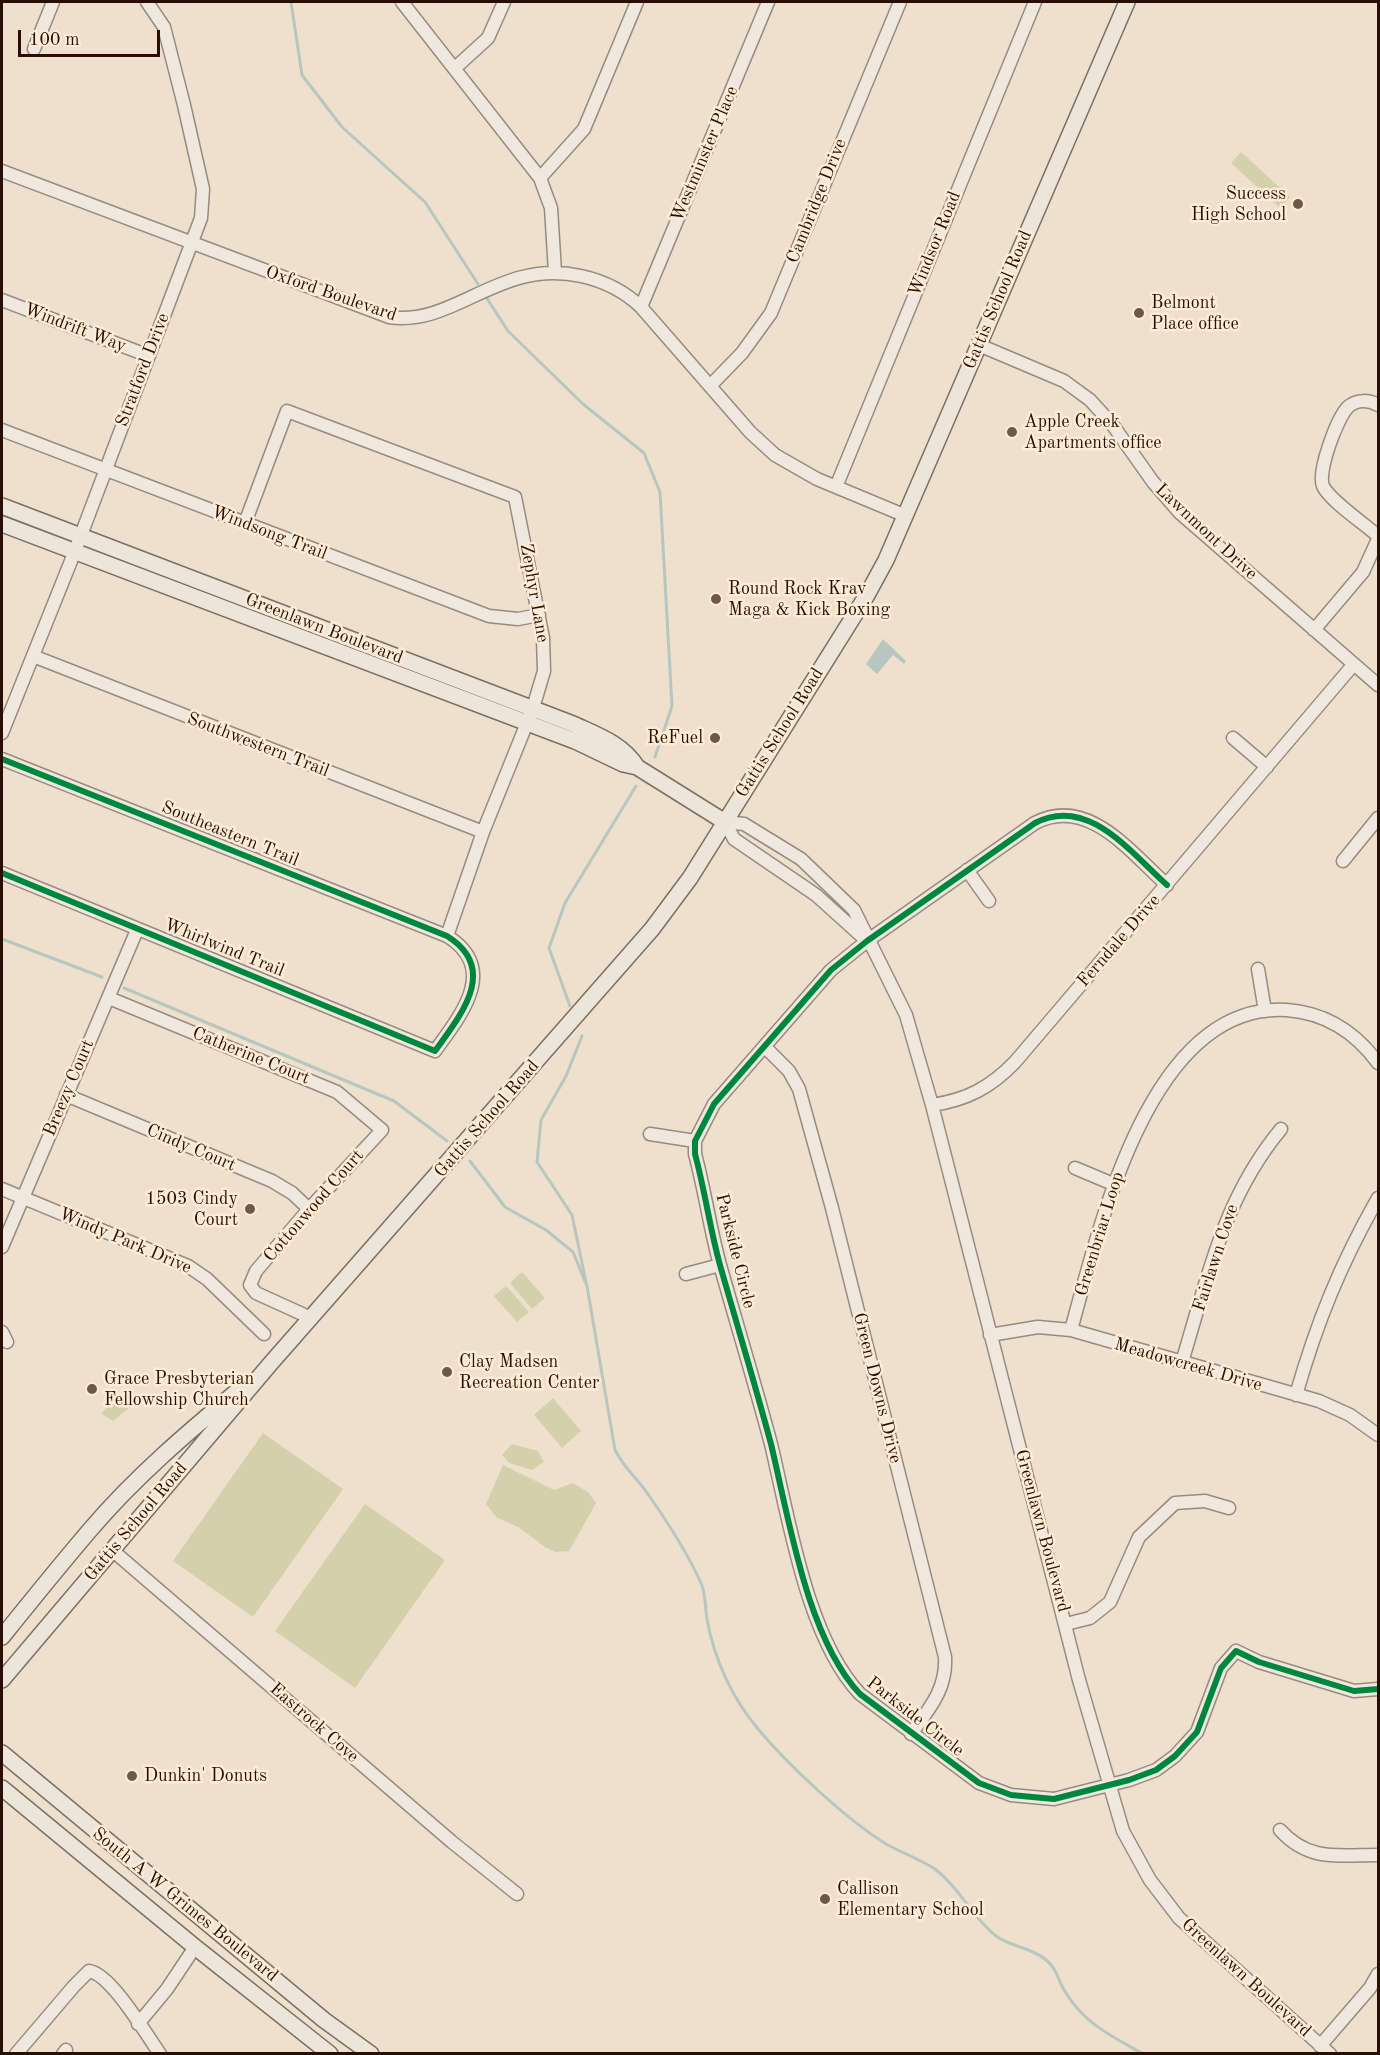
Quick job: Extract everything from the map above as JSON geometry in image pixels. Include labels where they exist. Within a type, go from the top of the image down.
[{"type":"main road","name":"Gattis School Road","points":[[5,1676],[272,1363],[652,929],[690,878],[867,595],[906,516],[1127,2]]},
{"type":"main road","name":"Greenlawn Boulevard","points":[[2,506],[77,544],[575,741],[623,764],[637,767],[726,822]]},
{"type":"main road","name":"Greenlawn Boulevard","points":[[2,524],[77,544],[533,708],[611,742],[629,754],[637,767]]},
{"type":"main road","name":"Gattis School Road","points":[[2,1637],[90,1529],[138,1479],[177,1441],[272,1363]]},
{"type":"main road","points":[[2,1691],[5,1676]]},
{"type":"main road","points":[[2,1738],[6,1757]]},
{"type":"main road","name":"South A W Grimes Boulevard","points":[[6,1757],[315,2012],[371,2054]]},
{"type":"main road","name":"South A W Grimes Boulevard","points":[[2,1788],[195,1947],[330,2054]]},
{"type":"street","points":[[34,49],[53,2]]},
{"type":"street","name":"Stratford Drive","points":[[2,734],[201,218],[203,189],[164,27],[147,2]]},
{"type":"street","points":[[402,2],[540,178],[551,208],[555,272]]},
{"type":"street","points":[[455,68],[488,38],[504,2]]},
{"type":"street","points":[[540,178],[584,129],[637,2]]},
{"type":"street","name":"Westminster Place","points":[[641,307],[768,2]]},
{"type":"street","name":"Cambridge Drive","points":[[710,386],[742,354],[771,313],[900,2]]},
{"type":"street","name":"Windsor Road","points":[[836,487],[1035,2]]},
{"type":"street","name":"Oxford Boulevard","points":[[2,171],[382,316],[402,319],[428,315],[507,280],[555,272],[600,281],[622,292],[641,307],[750,432],[775,455],[797,469],[906,516]]},
{"type":"street","name":"Windrift Way","points":[[2,300],[149,356]]},
{"type":"street","name":"Lawnmont Drive","points":[[979,345],[1064,381],[1090,400],[1112,424],[1152,482],[1180,513],[1378,685]]},
{"type":"street","points":[[1314,630],[1363,572],[1378,538],[1327,492],[1321,479],[1328,448],[1345,411],[1350,406],[1363,401],[1378,405]]},
{"type":"street","name":"Zephyr Lane","points":[[245,523],[287,411],[515,497],[543,638],[544,670],[533,708],[483,832],[447,936]]},
{"type":"street","name":"Windsong Trail","points":[[2,430],[379,576],[489,616],[518,620],[539,615]]},
{"type":"street","name":"Southwestern Trail","points":[[33,656],[483,832]]},
{"type":"street","name":"Ferndale Drive","points":[[932,1105],[979,1092],[1004,1074],[1354,664]]},
{"type":"street","points":[[1233,738],[1267,767]]},
{"type":"street","name":"Southeastern Trail","points":[[2,759],[447,936]]},
{"type":"street","points":[[650,1134],[695,1141],[714,1104],[831,970],[867,941],[1045,818],[1065,814],[1085,818],[1100,826],[1167,885]]},
{"type":"street","points":[[1343,861],[1378,818]]},
{"type":"street","name":"Greenlawn Boulevard","points":[[726,822],[744,824],[812,868],[854,910],[866,932],[867,941]]},
{"type":"street","name":"Greenlawn Boulevard","points":[[726,822],[734,839],[816,895],[867,941],[906,1015],[932,1105],[1108,1785],[1128,1840],[1164,1899],[1196,1935],[1325,2050]]},
{"type":"street","points":[[967,870],[989,902]]},
{"type":"street","name":"Whirlwind Trail","points":[[2,873],[435,1051],[465,1009],[472,985],[469,958],[456,942],[447,936]]},
{"type":"street","name":"Breezy Court","points":[[2,1246],[137,930]]},
{"type":"street","points":[[1258,969],[1265,1011]]},
{"type":"street","name":"Catherine Court","points":[[109,998],[337,1092],[382,1130]]},
{"type":"street","name":"Greenbriar Loop","points":[[1071,1330],[1113,1185],[1151,1107],[1174,1071],[1207,1036],[1227,1022],[1265,1011],[1301,1012],[1333,1022],[1353,1036],[1378,1063]]},
{"type":"street","name":"Green Downs Drive","points":[[765,1047],[789,1071],[799,1089],[832,1208],[945,1657],[943,1683],[938,1695],[910,1734]]},
{"type":"street","name":"Cindy Court","points":[[66,1095],[272,1181],[292,1193],[309,1209]]},
{"type":"street","name":"Fairlawn Cove","points":[[1182,1362],[1228,1213],[1251,1169],[1281,1129]]},
{"type":"street","name":"Cottonwood Court","points":[[311,1318],[256,1293],[250,1285],[256,1271],[382,1130]]},
{"type":"street","name":"Parkside Circle","points":[[695,1141],[695,1154],[720,1265],[803,1574],[824,1642],[848,1682],[866,1700],[972,1779],[1011,1795],[1054,1799],[1156,1770],[1189,1743],[1204,1719],[1221,1668],[1236,1651],[1259,1662],[1354,1690],[1378,1689]]},
{"type":"street","points":[[1075,1168],[1113,1185]]},
{"type":"street","name":"Windy Park Drive","points":[[2,1189],[188,1266],[207,1279],[264,1334]]},
{"type":"street","points":[[1296,1395],[1314,1332],[1332,1287],[1378,1198]]},
{"type":"street","points":[[686,1274],[720,1265]]},
{"type":"street","name":"Meadowcreek Drive","points":[[990,1335],[1038,1327],[1071,1330],[1335,1407],[1378,1435]]},
{"type":"street","points":[[1066,1624],[1090,1618],[1110,1602],[1136,1542],[1146,1527],[1175,1503],[1205,1501],[1229,1508]]},
{"type":"street","name":"Eastrock Cove","points":[[112,1550],[444,1836],[517,1894]]},
{"type":"street","points":[[1280,1830],[1293,1845],[1316,1853],[1378,1855]]},
{"type":"street","points":[[138,2024],[167,1989],[195,1947]]},
{"type":"street","points":[[18,2053],[89,1971],[98,1972],[109,1984],[160,2054]]},
{"type":"street","points":[[1325,2050],[1378,1974]]},
{"type":"shaded area","points":[[1241,152],[1290,197],[1280,208],[1231,163]]},
{"type":"shaded area","points":[[883,639],[906,661],[904,664],[893,655],[877,674],[866,664]]},
{"type":"shaded area","points":[[522,1272],[545,1298],[532,1309],[510,1283]]},
{"type":"shaded area","points":[[506,1286],[529,1312],[517,1322],[494,1296]]},
{"type":"shaded area","points":[[124,1394],[133,1405],[113,1421],[102,1414],[103,1411]]},
{"type":"shaded area","points":[[553,1398],[581,1431],[562,1448],[534,1415]]},
{"type":"shaded area","points":[[263,1433],[343,1489],[253,1617],[173,1561]]},
{"type":"shaded area","points":[[512,1444],[538,1451],[544,1462],[532,1470],[509,1463],[502,1455]]},
{"type":"shaded area","points":[[503,1465],[554,1490],[573,1483],[588,1492],[596,1503],[569,1551],[555,1552],[545,1547],[518,1527],[496,1517],[486,1504]]},
{"type":"shaded area","points":[[365,1504],[445,1560],[355,1688],[275,1631]]},
{"type":"waterway","points":[[291,2],[302,75],[342,127],[425,202],[478,284]]},
{"type":"waterway","points":[[486,297],[508,331],[583,404],[644,453],[660,492],[672,706],[655,757]]},
{"type":"waterway","points":[[570,1006],[549,948],[565,903],[636,786]]},
{"type":"waterway","points":[[2,939],[102,977]]},
{"type":"waterway","points":[[124,988],[394,1101],[447,1141]]},
{"type":"waterway","points":[[582,1036],[566,1076],[541,1120],[537,1162],[572,1215],[586,1282]]},
{"type":"waterway","points":[[470,1161],[505,1207],[546,1230],[573,1252],[587,1286],[615,1450],[660,1512],[695,1571],[703,1587],[710,1634],[719,1663],[732,1691],[758,1729],[819,1791],[870,1833],[944,1876],[996,1936],[1039,1955],[1049,1963],[1074,2004],[1091,2022],[1143,2054]]},
{"type":"cycle path","points":[[2,759],[447,936],[463,949],[471,963],[473,978],[470,993],[455,1023],[435,1051],[2,873]]},
{"type":"cycle path","points":[[1167,885],[1123,844],[1091,822],[1073,816],[1054,816],[1035,823],[867,941],[831,970],[714,1104],[695,1141],[695,1154],[720,1265],[771,1444],[802,1576],[826,1642],[842,1670],[860,1694],[979,1783],[1011,1795],[1054,1799],[1129,1780],[1156,1770],[1175,1756],[1197,1732],[1221,1668],[1236,1651],[1259,1662],[1354,1691],[1378,1689]]},
{"type":"place","name":"Success High School","points":[[1298,204]]},
{"type":"place","name":"Belmont Place office","points":[[1139,313]]},
{"type":"place","name":"Apple Creek Apartments office","points":[[1012,432]]},
{"type":"place","name":"Round Rock Krav Maga & Kick Boxing","points":[[716,599]]},
{"type":"place","name":"ReFuel","points":[[715,738]]},
{"type":"place","name":"1503 Cindy Court","points":[[250,1209]]},
{"type":"place","name":"Clay Madsen Recreation Center","points":[[447,1372]]},
{"type":"place","name":"Grace Presbyterian Fellowship Church","points":[[92,1389]]},
{"type":"place","name":"Dunkin' Donuts","points":[[132,1776]]},
{"type":"place","name":"Callison Elementary School","points":[[825,1899]]}]
